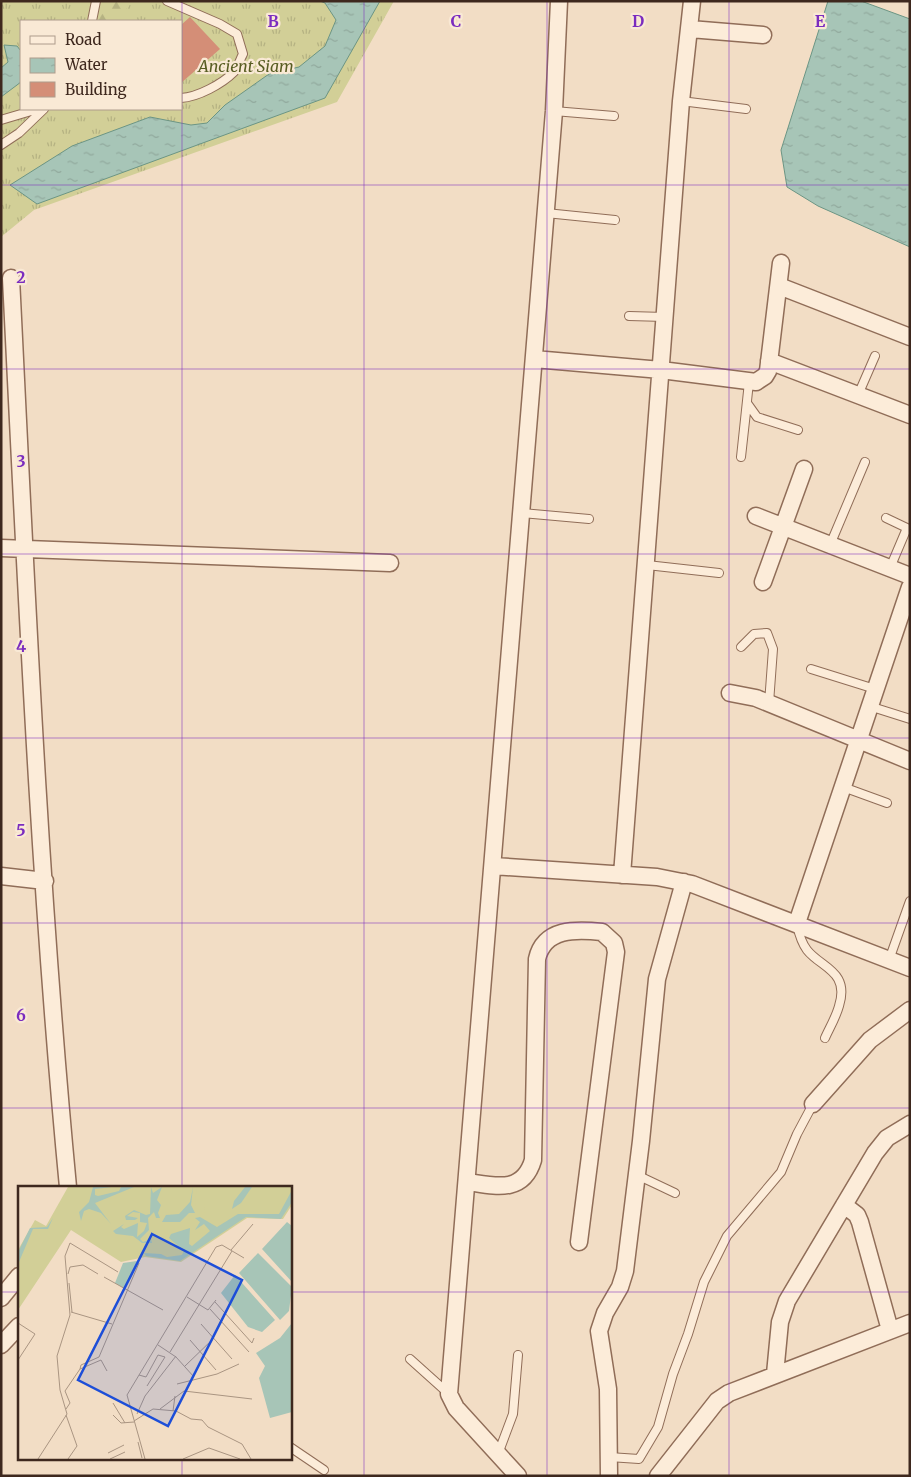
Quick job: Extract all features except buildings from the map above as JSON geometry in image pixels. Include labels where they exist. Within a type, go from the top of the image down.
[{"type":"street","points":[[518,1476],[456,1408],[449,1394],[468,1182],[546,213],[554,111],[559,1]]},
{"type":"street","points":[[622,875],[681,101],[692,1]]},
{"type":"street","points":[[690,29],[763,35]]},
{"type":"street","points":[[534,359],[661,370],[756,382],[765,376],[769,361],[781,263]]},
{"type":"street","points":[[11,278],[45,880],[60,1102],[68,1186]]},
{"type":"street","points":[[778,286],[910,337]]},
{"type":"street","points":[[769,361],[910,415]]},
{"type":"street","points":[[763,582],[804,469]]},
{"type":"street","points":[[756,516],[910,576]]},
{"type":"street","points":[[1,548],[390,563]]},
{"type":"street","points":[[797,923],[910,587]]},
{"type":"street","points":[[730,693],[756,698],[768,705],[910,761]]},
{"type":"street","points":[[493,866],[622,875],[684,882],[797,923],[910,968]]},
{"type":"street","points":[[1,876],[45,880]]},
{"type":"street","points":[[609,1476],[608,1389],[600,1331],[605,1313],[620,1287],[625,1271],[657,979],[684,882]]},
{"type":"street","points":[[468,1182],[498,1186],[512,1185],[522,1180],[529,1172],[533,1160],[536,996],[539,949],[550,937],[559,933],[570,931],[602,932],[614,943],[616,952],[579,1242]]},
{"type":"street","points":[[813,1104],[870,1040],[910,1010]]},
{"type":"street","points":[[775,1374],[782,1311],[880,1146],[895,1132],[910,1124]]},
{"type":"street","points":[[844,1205],[857,1215],[860,1222],[890,1330]]},
{"type":"street","points":[[1,1298],[18,1277]]},
{"type":"street","points":[[658,1476],[717,1401],[743,1386],[910,1323]]},
{"type":"street","points":[[1,1346],[18,1327]]},
{"type":"lane","points":[[92,20],[96,1]]},
{"type":"lane","points":[[167,1],[220,24],[237,34],[243,54],[235,71],[211,88],[187,98],[182,98]]},
{"type":"lane","points":[[681,101],[746,109]]},
{"type":"lane","points":[[1,120],[35,110]]},
{"type":"lane","points":[[1,145],[19,134],[43,110]]},
{"type":"lane","points":[[554,111],[614,116]]},
{"type":"lane","points":[[546,213],[615,220]]},
{"type":"lane","points":[[629,316],[665,317]]},
{"type":"lane","points":[[858,395],[875,356]]},
{"type":"lane","points":[[749,382],[741,457],[747,403],[757,417],[798,430]]},
{"type":"lane","points":[[830,545],[865,462]]},
{"type":"lane","points":[[522,513],[589,519]]},
{"type":"lane","points":[[886,518],[907,528],[890,568]]},
{"type":"lane","points":[[647,564],[719,573]]},
{"type":"lane","points":[[741,647],[754,634],[767,632],[773,649],[768,705]]},
{"type":"lane","points":[[811,670],[876,689]]},
{"type":"lane","points":[[869,706],[910,720]]},
{"type":"lane","points":[[843,787],[887,803]]},
{"type":"lane","points":[[889,960],[910,900]]},
{"type":"lane","points":[[797,923],[802,942],[808,952],[825,963],[836,975],[841,990],[840,1005],[825,1038]]},
{"type":"lane","points":[[609,1457],[639,1459],[658,1427],[673,1374],[708,1274],[727,1236],[781,1172],[797,1134],[813,1104]]},
{"type":"lane","points":[[637,1175],[675,1193]]},
{"type":"lane","points":[[498,1454],[513,1414],[518,1356]]},
{"type":"lane","points":[[410,1359],[449,1394]]},
{"type":"lane","points":[[291,1448],[324,1470]]},
{"type":"green space","name":"Ancient Siam","points":[[1,1],[394,1],[337,102],[34,210],[1,237]]},
{"type":"green space","points":[[101,1],[133,1],[118,19],[121,20],[97,20]]},
{"type":"water","points":[[320,1],[380,1],[325,98],[37,204],[10,185],[72,146],[150,117],[191,125],[207,123],[225,105],[269,74],[299,67],[325,46],[336,20],[325,3]]},
{"type":"water","points":[[828,1],[861,1],[910,19],[910,247],[818,206],[787,187],[781,150]]},
{"type":"water","points":[[4,45],[17,46],[20,50],[20,83],[1,97],[1,68],[8,62]]}]
